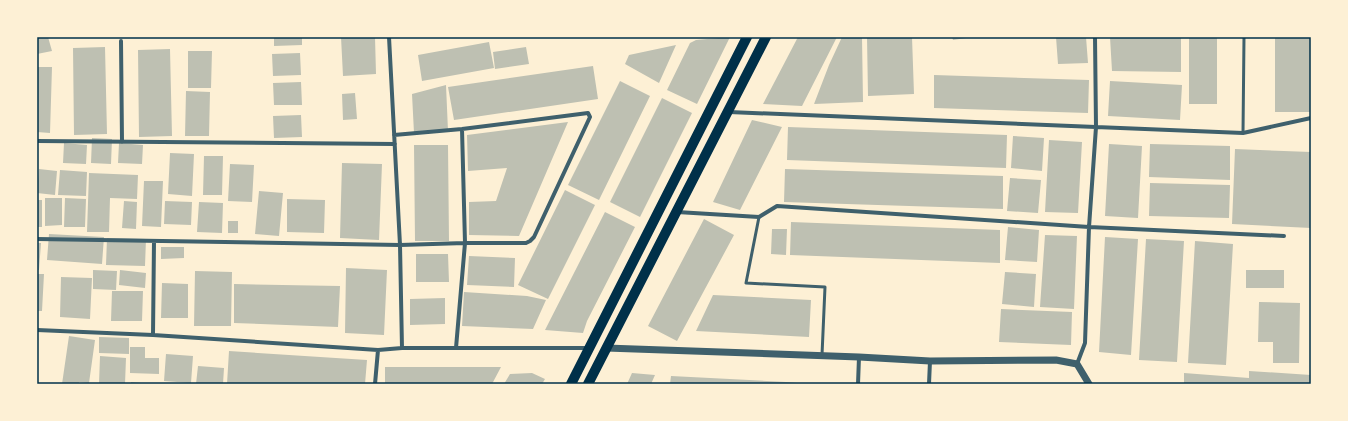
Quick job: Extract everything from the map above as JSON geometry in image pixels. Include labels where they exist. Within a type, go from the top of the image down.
[{"type":"main road","points":[[571,384],[747,37]]},
{"type":"main road","points":[[588,384],[766,37]]},
{"type":"main road","points":[[589,348],[606,348]]},
{"type":"street","points":[[389,37],[400,246],[402,348]]},
{"type":"street","points":[[1089,384],[1078,364],[1085,343],[1089,226],[1096,127],[1095,37]]},
{"type":"street","points":[[122,41],[122,142]]},
{"type":"street","points":[[37,239],[400,246],[465,243],[526,243],[530,242],[537,230],[590,117],[588,112],[462,129],[394,135]]},
{"type":"street","points":[[728,112],[1243,133],[1311,118]]},
{"type":"street","points":[[456,348],[465,243],[462,129]]},
{"type":"street","points":[[37,142],[395,144]]},
{"type":"street","points":[[675,212],[759,217],[777,206],[1089,226],[1284,236]]},
{"type":"street","points":[[153,335],[154,241]]},
{"type":"street","points":[[37,330],[153,335],[378,350],[402,348],[589,348]]},
{"type":"street","points":[[606,348],[822,355],[930,361],[1056,360],[1078,364]]},
{"type":"street","points":[[376,384],[378,350]]},
{"type":"street","points":[[858,384],[859,357]]},
{"type":"street","points":[[929,384],[930,361]]},
{"type":"lane","points":[[1243,133],[1244,37]]},
{"type":"lane","points":[[759,217],[746,283],[825,287],[822,355]]},
{"type":"building","points":[[37,37],[48,37],[52,51],[37,54]]},
{"type":"building","points":[[274,37],[302,37],[302,45],[274,46]]},
{"type":"building","points":[[341,37],[375,37],[376,74],[343,76]]},
{"type":"building","points":[[730,37],[697,104],[667,90],[690,43],[696,40]]},
{"type":"building","points":[[798,37],[837,37],[802,106],[763,104]]},
{"type":"building","points":[[842,37],[862,37],[863,102],[814,104],[829,65]]},
{"type":"building","points":[[867,37],[912,37],[914,94],[868,96]]},
{"type":"building","points":[[952,37],[966,37],[966,38],[953,40]]},
{"type":"building","points":[[1056,37],[1086,37],[1088,63],[1058,64]]},
{"type":"building","points":[[1110,37],[1181,37],[1181,72],[1112,71]]},
{"type":"building","points":[[1189,37],[1217,37],[1217,104],[1189,104]]},
{"type":"building","points":[[1275,37],[1311,37],[1311,112],[1275,112]]},
{"type":"building","points":[[489,42],[494,68],[422,81],[418,55]]},
{"type":"building","points":[[676,45],[659,83],[625,64],[629,55]]},
{"type":"building","points":[[105,47],[107,134],[74,135],[73,48]]},
{"type":"building","points":[[526,47],[529,64],[495,69],[493,52]]},
{"type":"building","points":[[170,49],[172,136],[139,137],[138,50]]},
{"type":"building","points":[[188,51],[212,51],[211,88],[188,88]]},
{"type":"building","points":[[300,53],[301,75],[273,76],[272,54]]},
{"type":"building","points":[[593,66],[598,99],[454,120],[448,87]]},
{"type":"building","points":[[37,67],[52,67],[50,133],[37,132]]},
{"type":"building","points":[[934,75],[1089,80],[1088,113],[934,108]]},
{"type":"building","points":[[620,81],[650,96],[599,200],[568,185]]},
{"type":"building","points":[[1110,81],[1182,85],[1180,120],[1108,116]]},
{"type":"building","points":[[301,82],[302,105],[274,105],[273,83]]},
{"type":"building","points":[[446,85],[448,131],[414,133],[412,94]]},
{"type":"building","points":[[186,91],[210,92],[209,136],[185,136]]},
{"type":"building","points":[[355,93],[357,119],[343,120],[342,94]]},
{"type":"building","points":[[662,98],[692,113],[640,217],[610,202]]},
{"type":"building","points":[[301,115],[302,137],[274,138],[273,116]]},
{"type":"building","points":[[752,120],[782,127],[740,210],[713,202]]},
{"type":"building","points":[[568,122],[519,236],[469,235],[469,202],[496,201],[507,168],[468,171],[467,135]]},
{"type":"building","points":[[788,127],[1007,135],[1006,168],[787,160]]},
{"type":"building","points":[[1013,136],[1044,138],[1042,171],[1011,168]]},
{"type":"building","points":[[92,138],[112,139],[111,164],[91,163]]},
{"type":"building","points":[[1049,140],[1082,142],[1078,213],[1045,212]]},
{"type":"building","points":[[64,143],[87,145],[86,164],[63,163]]},
{"type":"building","points":[[119,143],[143,145],[142,164],[118,163]]},
{"type":"building","points":[[1109,144],[1142,146],[1138,218],[1105,216]]},
{"type":"building","points":[[1150,144],[1230,146],[1230,180],[1149,177]]},
{"type":"building","points":[[414,145],[448,145],[449,241],[415,241]]},
{"type":"building","points":[[1235,149],[1311,152],[1311,228],[1232,224]]},
{"type":"building","points":[[170,153],[194,154],[192,196],[168,194]]},
{"type":"building","points":[[204,156],[223,156],[222,195],[203,195]]},
{"type":"building","points":[[342,163],[382,164],[379,240],[340,238]]},
{"type":"building","points":[[230,164],[254,165],[252,202],[228,201]]},
{"type":"building","points":[[39,169],[57,171],[55,195],[37,193]]},
{"type":"building","points":[[785,169],[1003,176],[1003,209],[784,202]]},
{"type":"building","points":[[60,170],[87,172],[86,196],[58,195]]},
{"type":"building","points":[[89,173],[138,175],[137,199],[110,198],[109,232],[87,232]]},
{"type":"building","points":[[1010,178],[1041,180],[1038,213],[1007,211]]},
{"type":"building","points":[[144,181],[163,181],[161,227],[142,226]]},
{"type":"building","points":[[1150,183],[1230,185],[1229,218],[1149,216]]},
{"type":"building","points":[[565,190],[595,205],[548,299],[518,285]]},
{"type":"building","points":[[259,191],[283,193],[279,236],[255,234]]},
{"type":"building","points":[[45,198],[62,198],[62,225],[45,226]]},
{"type":"building","points":[[65,198],[86,199],[85,227],[64,227]]},
{"type":"building","points":[[287,199],[325,200],[324,233],[287,232]]},
{"type":"building","points":[[37,200],[42,200],[42,227],[37,227]]},
{"type":"building","points":[[124,201],[137,202],[136,229],[122,228]]},
{"type":"building","points":[[165,201],[192,202],[191,225],[164,224]]},
{"type":"building","points":[[199,202],[223,203],[222,233],[197,232]]},
{"type":"building","points":[[605,212],[635,227],[587,321],[583,333],[545,330]]},
{"type":"building","points":[[704,219],[734,235],[677,341],[648,326]]},
{"type":"building","points":[[228,221],[238,221],[238,233],[228,233]]},
{"type":"building","points":[[791,222],[1000,230],[1000,263],[790,255]]},
{"type":"building","points":[[1008,227],[1039,230],[1037,262],[1005,260]]},
{"type":"building","points":[[772,229],[787,229],[786,255],[771,254]]},
{"type":"building","points":[[49,234],[104,237],[102,264],[47,260]]},
{"type":"building","points":[[1045,235],[1077,236],[1074,309],[1040,307]]},
{"type":"building","points":[[1105,237],[1138,239],[1131,355],[1099,352]]},
{"type":"building","points":[[107,238],[146,239],[145,266],[106,265]]},
{"type":"building","points":[[1146,239],[1184,241],[1177,362],[1139,360]]},
{"type":"building","points":[[1195,241],[1233,244],[1226,365],[1188,363]]},
{"type":"building","points":[[37,243],[41,243],[39,270],[37,270]]},
{"type":"building","points":[[161,247],[184,247],[184,258],[161,259]]},
{"type":"building","points":[[416,254],[448,254],[449,282],[416,282]]},
{"type":"building","points":[[469,256],[515,258],[514,287],[467,285]]},
{"type":"building","points":[[346,268],[387,270],[384,335],[345,333]]},
{"type":"building","points":[[93,270],[117,271],[116,290],[93,289]]},
{"type":"building","points":[[120,270],[146,273],[145,288],[119,285]]},
{"type":"building","points":[[1246,270],[1284,270],[1284,288],[1246,288]]},
{"type":"building","points":[[195,271],[232,272],[231,326],[194,326]]},
{"type":"building","points":[[1005,272],[1036,274],[1034,307],[1002,304]]},
{"type":"building","points":[[37,274],[44,274],[42,311],[37,311]]},
{"type":"building","points":[[61,277],[92,278],[90,319],[60,317]]},
{"type":"building","points":[[162,283],[188,284],[188,318],[161,318]]},
{"type":"building","points":[[234,284],[340,286],[338,327],[234,323]]},
{"type":"building","points":[[112,291],[143,291],[142,321],[111,321]]},
{"type":"building","points":[[464,292],[527,296],[546,300],[533,329],[462,326]]},
{"type":"building","points":[[713,295],[811,300],[809,337],[696,331]]},
{"type":"building","points":[[445,298],[445,324],[410,325],[410,299]]},
{"type":"building","points":[[1259,302],[1300,303],[1299,363],[1273,363],[1273,342],[1258,342]]},
{"type":"building","points":[[1001,309],[1072,312],[1071,345],[999,342]]},
{"type":"building","points":[[69,336],[95,340],[89,383],[79,382],[79,384],[62,384]]},
{"type":"building","points":[[99,337],[129,338],[129,354],[99,353]]},
{"type":"building","points":[[130,347],[145,347],[145,358],[159,358],[159,374],[130,373]]},
{"type":"building","points":[[229,351],[367,360],[365,384],[227,384]]},
{"type":"building","points":[[166,354],[193,356],[191,383],[164,381]]},
{"type":"building","points":[[100,356],[126,358],[125,384],[99,384]]},
{"type":"building","points":[[198,366],[224,368],[223,384],[196,384]]},
{"type":"building","points":[[385,367],[501,367],[492,384],[385,384]]},
{"type":"building","points":[[1249,371],[1311,375],[1311,384],[1184,384],[1184,373],[1249,378]]},
{"type":"building","points":[[532,373],[545,379],[542,384],[504,384],[510,374]]},
{"type":"building","points":[[632,373],[655,375],[651,384],[627,384]]},
{"type":"building","points":[[671,376],[786,382],[797,384],[670,384]]},
{"type":"building","points":[[131,382],[141,383],[141,384],[131,384]]}]
